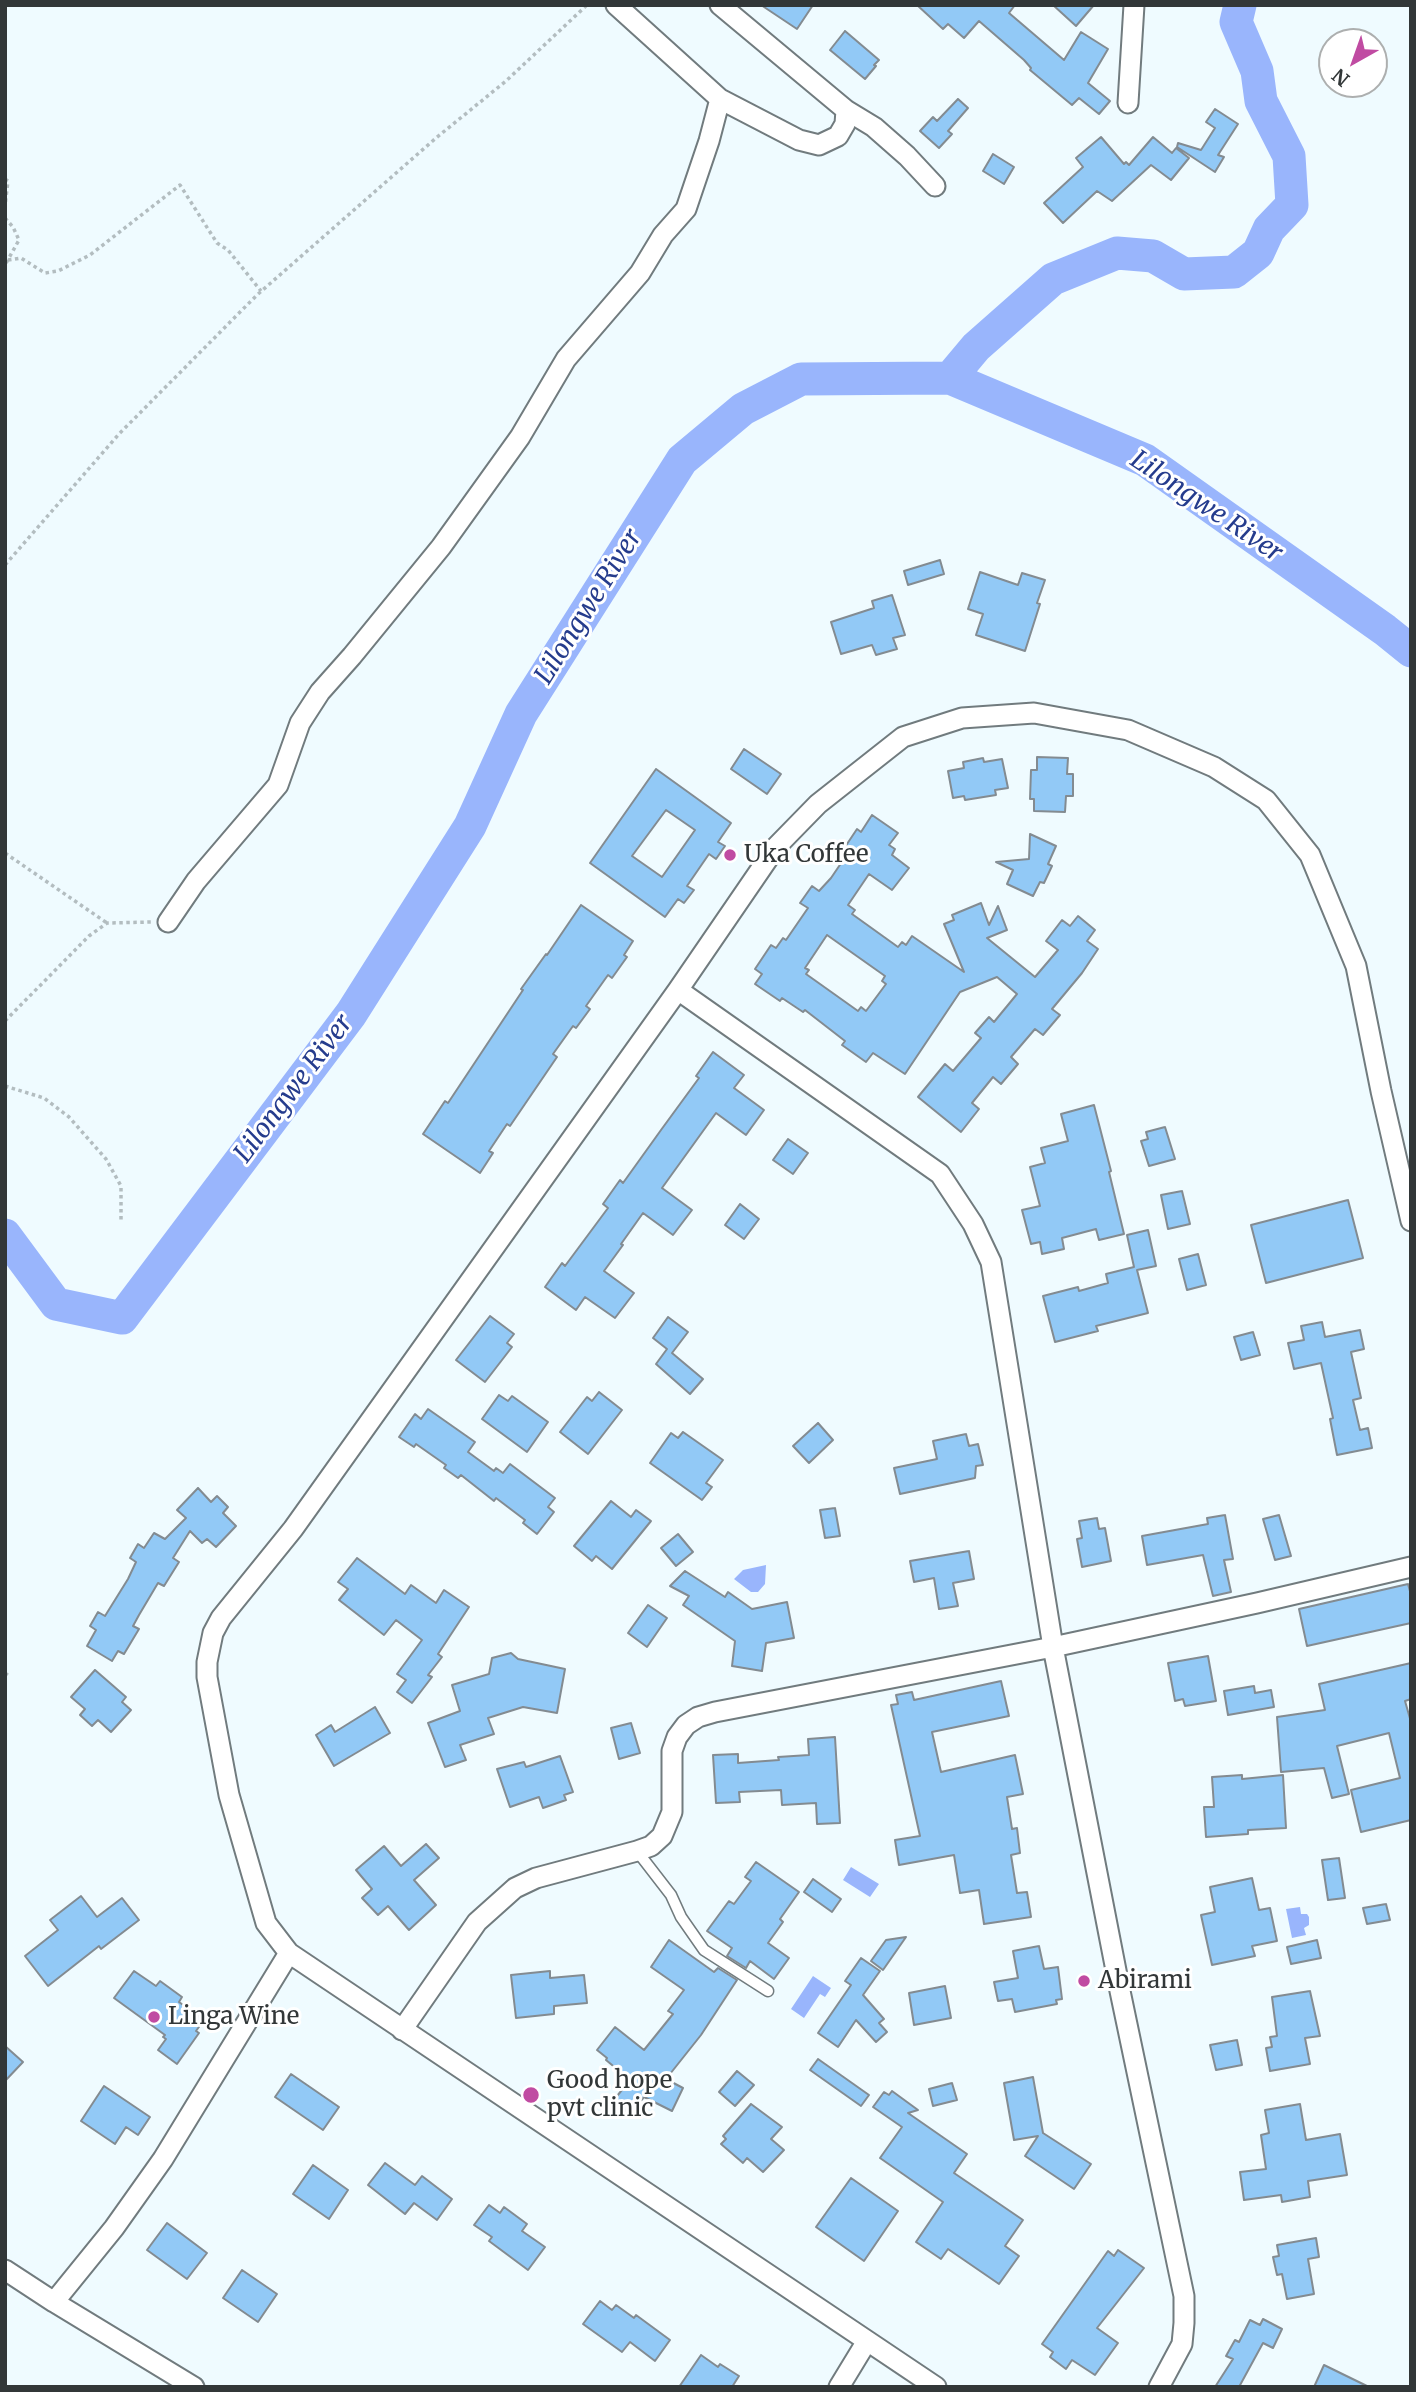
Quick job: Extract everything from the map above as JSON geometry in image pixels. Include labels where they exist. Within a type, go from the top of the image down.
[{"type":"street","points":[[616,5],[720,99],[799,140],[819,145],[838,136],[845,124],[846,110]]},
{"type":"street","points":[[720,5],[846,110],[874,127],[935,186]]},
{"type":"street","points":[[1129,103],[1134,5]]},
{"type":"street","points":[[168,922],[196,881],[278,785],[300,723],[320,692],[442,547],[508,456],[566,359],[640,273],[663,235],[686,209],[720,99]]},
{"type":"street","points":[[936,2387],[289,1953],[266,1923],[229,1795],[207,1678],[207,1662],[213,1633],[221,1618],[293,1529],[776,847],[818,804],[903,737],[962,718],[1034,713],[1128,730],[1214,767],[1265,800],[1310,855],[1356,966],[1411,1221]]},
{"type":"street","points":[[678,989],[940,1174],[973,1224],[991,1262],[1053,1647],[1120,1991],[1184,2296],[1182,2344],[1159,2387]]},
{"type":"street","points":[[402,2030],[477,1922],[515,1888],[536,1878],[637,1851],[651,1846],[662,1836],[672,1812],[672,1751],[677,1737],[686,1725],[698,1717],[1053,1647],[1257,1604],[1411,1567]]},
{"type":"street","points":[[54,2302],[114,2228],[163,2159],[289,1953]]},
{"type":"street","points":[[5,2270],[194,2387]]},
{"type":"street","points":[[839,2387],[867,2341]]},
{"type":"lane","points":[[637,1851],[671,1895],[681,1917],[704,1950],[768,1991]]},
{"type":"path","points":[[5,565],[119,434],[261,291],[436,138],[506,81],[587,5]]},
{"type":"path","points":[[5,179],[8,181],[5,206]]},
{"type":"path","points":[[8,260],[21,258],[45,273],[58,271],[90,255],[180,185],[217,243],[228,250],[261,291]]},
{"type":"path","points":[[5,218],[19,240],[5,265]]},
{"type":"path","points":[[5,853],[107,923]]},
{"type":"path","points":[[5,1021],[89,936],[107,923],[168,922]]},
{"type":"path","points":[[5,1086],[44,1098],[69,1118],[106,1159],[121,1186],[121,1223]]},
{"type":"water","points":[[766,1565],[765,1584],[758,1592],[751,1592],[734,1579],[743,1570]]},
{"type":"water","points":[[851,1867],[879,1884],[870,1897],[843,1880]]},
{"type":"water","points":[[1300,1907],[1301,1914],[1307,1914],[1309,1917],[1309,1925],[1304,1928],[1306,1935],[1292,1938],[1286,1909]]},
{"type":"water","points":[[813,1976],[831,1988],[825,1997],[820,1994],[804,2018],[791,2009]]},
{"type":"building","points":[[761,5],[813,5],[797,29]]},
{"type":"building","points":[[917,5],[1015,5],[1009,13],[1064,60],[1081,32],[1108,49],[1088,83],[1110,101],[1099,114],[1079,98],[1072,105],[1030,70],[1024,60],[979,21],[964,38],[948,24],[943,29]]},
{"type":"building","points":[[1053,5],[1094,5],[1076,26]]},
{"type":"building","points":[[845,31],[879,60],[865,79],[830,50]]},
{"type":"building","points":[[958,99],[968,108],[948,131],[952,134],[939,148],[920,131],[933,117],[937,121]]},
{"type":"building","points":[[1215,109],[1238,124],[1218,155],[1224,157],[1215,172],[1177,147],[1178,143],[1201,150],[1215,128],[1206,122]]},
{"type":"building","points":[[1101,137],[1124,164],[1126,162],[1129,165],[1153,137],[1172,153],[1176,148],[1189,158],[1171,180],[1151,165],[1112,201],[1097,191],[1063,223],[1044,203],[1083,167],[1076,158]]},
{"type":"building","points":[[993,154],[1014,167],[1004,184],[983,171]]},
{"type":"building","points":[[940,560],[944,574],[908,585],[904,571]]},
{"type":"building","points":[[980,572],[1018,585],[1022,573],[1045,580],[1025,651],[976,635],[983,614],[968,609]]},
{"type":"building","points":[[892,595],[905,635],[893,638],[897,649],[876,655],[872,645],[841,654],[831,622],[874,608],[872,601]]},
{"type":"building","points":[[744,749],[781,774],[767,794],[731,769]]},
{"type":"building","points":[[1037,757],[1068,758],[1067,774],[1073,774],[1073,796],[1066,796],[1065,812],[1034,811],[1034,799],[1030,799],[1031,770],[1037,770]]},
{"type":"building","points":[[983,758],[984,762],[1002,759],[1008,788],[995,790],[996,795],[965,800],[964,796],[953,798],[948,771],[964,768],[963,762]]},
{"type":"building","points":[[656,769],[731,823],[718,842],[725,846],[716,859],[709,854],[687,886],[694,890],[684,903],[678,899],[665,917],[590,863]],"holes":[[[666,810],[695,830],[662,877],[632,856]]]},
{"type":"building","points":[[872,815],[898,833],[889,845],[895,849],[892,855],[909,868],[892,890],[869,874],[848,905],[855,910],[852,914],[898,947],[902,942],[906,945],[912,936],[964,972],[944,924],[954,920],[952,915],[981,903],[989,925],[998,906],[1007,930],[987,938],[1035,977],[1058,950],[1046,941],[1062,920],[1070,926],[1078,916],[1095,930],[1087,941],[1098,949],[1052,1009],[1060,1015],[1043,1035],[1035,1029],[1011,1057],[1018,1064],[1001,1084],[993,1077],[972,1103],[979,1109],[961,1132],[918,1097],[945,1064],[953,1071],[981,1038],[975,1033],[989,1017],[994,1022],[1017,994],[997,977],[960,992],[905,1074],[873,1053],[866,1062],[842,1045],[845,1041],[805,1010],[803,1012],[782,998],[780,1001],[755,984],[762,974],[755,969],[771,945],[776,948],[783,938],[786,940],[808,908],[800,903],[812,886],[819,891],[831,878],[850,850],[845,847],[857,829],[861,832]],"holes":[[[827,935],[885,976],[882,981],[886,984],[866,1011],[861,1007],[858,1011],[806,974],[809,970],[805,968]]]},
{"type":"building","points":[[1030,834],[1056,846],[1048,864],[1052,866],[1044,883],[1040,882],[1033,896],[1007,884],[1013,870],[996,862],[1029,859]]},
{"type":"building","points":[[581,905],[633,941],[624,955],[627,957],[612,978],[608,975],[586,1006],[590,1009],[576,1028],[573,1026],[553,1054],[557,1057],[510,1126],[507,1124],[489,1151],[493,1153],[480,1173],[423,1134],[445,1101],[448,1103],[523,990],[521,989]]},
{"type":"building","points":[[713,1052],[744,1075],[734,1088],[764,1110],[746,1135],[716,1113],[662,1188],[692,1210],[673,1235],[643,1213],[604,1271],[634,1293],[615,1318],[585,1297],[576,1310],[545,1287],[562,1263],[565,1266],[608,1208],[603,1204],[620,1180],[623,1183],[699,1078],[696,1076]]},
{"type":"building","points":[[1094,1105],[1124,1234],[1099,1240],[1096,1229],[1062,1238],[1064,1249],[1042,1254],[1040,1242],[1031,1244],[1022,1210],[1040,1206],[1030,1167],[1045,1163],[1041,1148],[1068,1141],[1061,1114]]},
{"type":"building","points":[[1165,1127],[1175,1159],[1149,1166],[1141,1141],[1148,1139],[1146,1132]]},
{"type":"building","points":[[788,1139],[808,1153],[793,1174],[773,1160]]},
{"type":"building","points":[[1182,1191],[1190,1224],[1168,1229],[1161,1195]]},
{"type":"building","points":[[1348,1200],[1363,1258],[1266,1283],[1251,1225]]},
{"type":"building","points":[[740,1204],[759,1219],[744,1239],[725,1225]]},
{"type":"building","points":[[1148,1230],[1156,1266],[1137,1270],[1148,1313],[1096,1326],[1098,1331],[1055,1342],[1043,1296],[1078,1287],[1079,1291],[1108,1283],[1106,1274],[1134,1267],[1127,1235]]},
{"type":"building","points":[[1198,1254],[1206,1285],[1187,1290],[1179,1259]]},
{"type":"building","points":[[490,1316],[514,1334],[507,1343],[512,1347],[485,1382],[456,1360]]},
{"type":"building","points":[[668,1317],[688,1332],[672,1353],[703,1379],[690,1394],[656,1364],[667,1349],[653,1338]]},
{"type":"building","points":[[1322,1322],[1325,1337],[1360,1330],[1364,1349],[1351,1352],[1361,1398],[1353,1400],[1360,1430],[1368,1428],[1372,1448],[1337,1455],[1330,1419],[1333,1418],[1321,1363],[1294,1369],[1288,1343],[1304,1340],[1301,1326]]},
{"type":"building","points":[[1253,1332],[1260,1355],[1241,1360],[1234,1337]]},
{"type":"building","points":[[599,1392],[622,1410],[588,1454],[560,1432],[587,1397],[592,1401]]},
{"type":"building","points":[[499,1395],[508,1401],[512,1396],[548,1422],[527,1452],[482,1419]]},
{"type":"building","points":[[428,1409],[475,1442],[468,1452],[494,1471],[496,1468],[503,1473],[510,1464],[555,1498],[548,1507],[554,1512],[537,1534],[523,1523],[525,1520],[496,1498],[494,1501],[461,1475],[458,1478],[444,1468],[446,1465],[416,1444],[414,1447],[399,1437],[415,1414],[421,1419]]},
{"type":"building","points":[[818,1423],[833,1440],[809,1463],[793,1446]]},
{"type":"building","points":[[683,1432],[723,1460],[706,1483],[712,1487],[702,1500],[650,1463],[671,1433],[678,1438]]},
{"type":"building","points":[[966,1434],[969,1446],[978,1444],[983,1465],[976,1466],[975,1478],[900,1494],[894,1468],[937,1459],[933,1441]]},
{"type":"building","points":[[198,1488],[211,1502],[217,1496],[228,1507],[223,1513],[236,1526],[216,1547],[207,1539],[202,1543],[190,1531],[173,1558],[179,1562],[164,1586],[158,1583],[133,1626],[139,1629],[124,1654],[118,1651],[112,1661],[87,1646],[96,1630],[90,1626],[98,1612],[105,1616],[128,1579],[136,1562],[130,1558],[138,1544],[144,1548],[154,1533],[165,1539],[186,1518],[177,1510]]},
{"type":"building","points":[[611,1501],[631,1517],[636,1510],[651,1521],[612,1569],[596,1556],[592,1561],[574,1546]]},
{"type":"building","points":[[835,1508],[840,1536],[825,1538],[820,1510]]},
{"type":"building","points":[[1225,1515],[1233,1559],[1224,1560],[1231,1592],[1213,1596],[1203,1555],[1147,1565],[1142,1536],[1208,1524],[1207,1518]]},
{"type":"building","points":[[1279,1515],[1291,1556],[1275,1560],[1263,1519]]},
{"type":"building","points":[[1097,1518],[1099,1529],[1105,1528],[1111,1561],[1082,1567],[1077,1539],[1082,1538],[1079,1521]]},
{"type":"building","points":[[678,1534],[693,1552],[676,1566],[661,1548]]},
{"type":"building","points":[[969,1551],[974,1579],[953,1583],[958,1606],[939,1609],[934,1578],[914,1582],[910,1561]]},
{"type":"building","points":[[357,1558],[405,1594],[411,1585],[436,1603],[444,1590],[469,1607],[438,1654],[442,1657],[428,1675],[432,1677],[412,1703],[397,1692],[406,1680],[397,1674],[422,1640],[396,1620],[384,1635],[339,1600],[348,1589],[338,1582]]},
{"type":"building","points":[[685,1571],[725,1597],[728,1592],[752,1609],[787,1602],[794,1638],[766,1643],[762,1671],[732,1666],[735,1641],[683,1605],[689,1596],[670,1586]]},
{"type":"building","points":[[1408,1584],[1411,1595],[1411,1623],[1307,1646],[1299,1609]]},
{"type":"building","points":[[648,1605],[667,1618],[647,1647],[628,1633]]},
{"type":"building","points":[[511,1653],[518,1659],[565,1669],[557,1713],[523,1707],[488,1718],[494,1734],[460,1745],[466,1760],[445,1767],[428,1723],[460,1711],[452,1685],[489,1674],[492,1658]]},
{"type":"building","points":[[1208,1656],[1216,1701],[1185,1706],[1183,1699],[1175,1701],[1168,1663]]},
{"type":"building","points":[[1411,1663],[1411,1699],[1405,1701],[1411,1722],[1411,1820],[1361,1832],[1351,1790],[1400,1778],[1389,1733],[1337,1746],[1349,1794],[1332,1798],[1324,1768],[1281,1772],[1277,1717],[1325,1710],[1319,1684]]},
{"type":"building","points":[[95,1670],[126,1697],[122,1702],[131,1710],[111,1732],[98,1720],[92,1726],[80,1715],[85,1709],[71,1697]]},
{"type":"building","points":[[1001,1681],[1009,1716],[932,1732],[941,1772],[1015,1755],[1023,1794],[1007,1797],[1012,1829],[1017,1828],[1020,1853],[1011,1855],[1017,1893],[1027,1892],[1031,1917],[984,1924],[979,1890],[960,1893],[954,1855],[899,1865],[895,1840],[920,1836],[891,1705],[898,1704],[896,1695],[912,1692],[914,1700]]},
{"type":"building","points":[[1254,1686],[1255,1693],[1271,1690],[1274,1707],[1228,1715],[1224,1691]]},
{"type":"building","points":[[375,1707],[390,1733],[334,1766],[316,1735],[331,1725],[335,1732]]},
{"type":"building","points":[[631,1723],[640,1753],[619,1759],[611,1728]]},
{"type":"building","points":[[835,1737],[840,1823],[817,1824],[816,1803],[782,1805],[781,1790],[739,1792],[740,1802],[716,1803],[713,1755],[738,1754],[738,1763],[779,1760],[778,1757],[809,1755],[808,1739]]},
{"type":"building","points":[[560,1756],[573,1792],[564,1795],[566,1800],[543,1808],[539,1797],[510,1807],[497,1769],[524,1762],[526,1767]]},
{"type":"building","points":[[1242,1775],[1242,1779],[1283,1775],[1286,1828],[1248,1830],[1248,1834],[1206,1837],[1204,1807],[1214,1807],[1212,1777]]},
{"type":"building","points":[[426,1844],[439,1858],[414,1880],[436,1905],[409,1930],[388,1906],[378,1915],[362,1898],[372,1889],[356,1870],[384,1846],[401,1866]]},
{"type":"building","points":[[1339,1858],[1345,1898],[1328,1900],[1322,1860]]},
{"type":"building","points":[[756,1862],[799,1892],[780,1919],[783,1922],[768,1943],[789,1958],[774,1979],[750,1961],[746,1968],[727,1956],[732,1948],[707,1931],[729,1901],[734,1904],[751,1881],[745,1877]]},
{"type":"building","points":[[1252,1878],[1259,1910],[1270,1908],[1277,1941],[1252,1946],[1255,1956],[1212,1965],[1201,1915],[1215,1912],[1210,1887]]},
{"type":"building","points":[[813,1879],[841,1899],[832,1912],[804,1892]]},
{"type":"building","points":[[81,1896],[97,1917],[122,1898],[139,1920],[101,1949],[99,1946],[48,1986],[25,1956],[58,1930],[50,1920]]},
{"type":"building","points":[[1386,1904],[1390,1920],[1367,1924],[1363,1908]]},
{"type":"building","points":[[906,1937],[883,1970],[871,1961],[886,1940]]},
{"type":"building","points":[[669,1940],[714,1972],[718,1968],[737,1980],[701,2035],[666,2079],[683,2088],[672,2111],[644,2097],[630,2114],[613,2101],[630,2080],[597,2050],[615,2027],[644,2050],[673,2014],[668,2011],[684,1990],[651,1967]]},
{"type":"building","points":[[1317,1940],[1321,1958],[1291,1964],[1287,1947]]},
{"type":"building","points":[[1039,1946],[1044,1969],[1058,1967],[1062,1999],[1056,2000],[1057,2004],[1015,2012],[1012,1999],[998,2001],[994,1982],[1018,1978],[1013,1951]]},
{"type":"building","points":[[861,1958],[880,1971],[863,1995],[884,2019],[879,2023],[887,2032],[876,2042],[856,2020],[838,2047],[818,2033],[851,1985],[845,1981]]},
{"type":"building","points":[[134,1971],[156,1986],[160,1981],[182,1997],[179,2002],[204,2020],[196,2031],[199,2033],[177,2064],[158,2050],[166,2039],[163,2037],[165,2035],[114,1998]]},
{"type":"building","points":[[550,1971],[550,1978],[584,1975],[587,2003],[554,2006],[554,2014],[516,2018],[511,1975]]},
{"type":"building","points":[[945,1986],[951,2018],[914,2025],[909,1993]]},
{"type":"building","points":[[1310,1991],[1320,2036],[1305,2038],[1310,2064],[1270,2071],[1266,2048],[1272,2047],[1270,2037],[1277,2036],[1272,1997]]},
{"type":"building","points":[[1237,2040],[1242,2065],[1216,2070],[1210,2045]]},
{"type":"building","points":[[5,2046],[23,2062],[5,2081]]},
{"type":"building","points":[[818,2059],[869,2095],[861,2106],[810,2070]]},
{"type":"building","points":[[737,2071],[754,2085],[735,2106],[719,2092]]},
{"type":"building","points":[[291,2074],[339,2107],[323,2130],[275,2097]]},
{"type":"building","points":[[1033,2077],[1043,2133],[1091,2164],[1074,2189],[1025,2156],[1038,2136],[1014,2140],[1004,2083]]},
{"type":"building","points":[[952,2083],[957,2100],[933,2106],[929,2089]]},
{"type":"building","points":[[104,2086],[150,2117],[138,2135],[126,2127],[115,2144],[81,2121]]},
{"type":"building","points":[[892,2091],[918,2110],[908,2113],[967,2154],[954,2173],[1023,2220],[1005,2246],[1019,2256],[999,2284],[948,2249],[941,2259],[916,2242],[943,2202],[880,2158],[902,2127],[873,2107],[884,2092],[889,2095]]},
{"type":"building","points":[[751,2104],[782,2127],[771,2139],[784,2150],[763,2172],[747,2158],[743,2163],[721,2144],[726,2139],[723,2136]]},
{"type":"building","points":[[1300,2104],[1306,2140],[1340,2134],[1347,2175],[1308,2181],[1310,2197],[1282,2202],[1281,2195],[1244,2200],[1240,2172],[1266,2169],[1261,2135],[1269,2133],[1265,2110]]},
{"type":"building","points":[[385,2163],[415,2185],[422,2176],[452,2199],[437,2220],[414,2203],[405,2214],[368,2185]]},
{"type":"building","points":[[313,2165],[348,2190],[329,2219],[293,2194]]},
{"type":"building","points":[[851,2178],[898,2211],[864,2261],[816,2227]]},
{"type":"building","points":[[489,2205],[500,2213],[504,2207],[527,2224],[522,2231],[545,2247],[528,2270],[489,2241],[492,2237],[474,2225]]},
{"type":"building","points":[[167,2223],[207,2253],[187,2279],[147,2250]]},
{"type":"building","points":[[1316,2238],[1319,2257],[1308,2259],[1314,2294],[1287,2299],[1282,2274],[1277,2275],[1273,2257],[1279,2256],[1277,2245]]},
{"type":"building","points":[[1118,2250],[1144,2268],[1097,2328],[1118,2343],[1095,2375],[1072,2360],[1066,2369],[1050,2357],[1053,2352],[1042,2344],[1108,2251],[1114,2256]]},
{"type":"building","points":[[242,2270],[277,2294],[258,2322],[223,2298]]},
{"type":"building","points":[[600,2301],[612,2310],[616,2305],[634,2318],[636,2315],[670,2340],[655,2361],[630,2342],[622,2352],[583,2324]]},
{"type":"building","points":[[1263,2319],[1282,2329],[1273,2348],[1263,2343],[1239,2387],[1215,2387],[1233,2359],[1226,2356],[1235,2340],[1239,2342],[1250,2320],[1260,2325]]},
{"type":"building","points":[[701,2355],[718,2367],[720,2364],[739,2376],[732,2387],[679,2387]]},
{"type":"building","points":[[1324,2365],[1369,2387],[1314,2387]]},
{"type":"waterway","points":[[950,378],[976,347],[1053,279],[1117,253],[1153,256],[1184,274],[1234,272],[1258,253],[1269,229],[1292,205],[1289,156],[1261,101],[1257,71],[1236,22],[1240,5]]},
{"type":"waterway","name":"Lilongwe River","points":[[5,1235],[56,1304],[122,1318],[351,1014],[470,826],[521,714],[682,460],[743,409],[801,379],[950,378],[1145,460],[1411,651]]},
{"type":"place","name":"Uka Coffee","points":[[730,855]]},
{"type":"place","name":"Abirami","points":[[1084,1981]]},
{"type":"place","name":"Linga Wine","points":[[154,2017]]},
{"type":"place","name":"Good hope pvt clinic","points":[[531,2095]]}]
